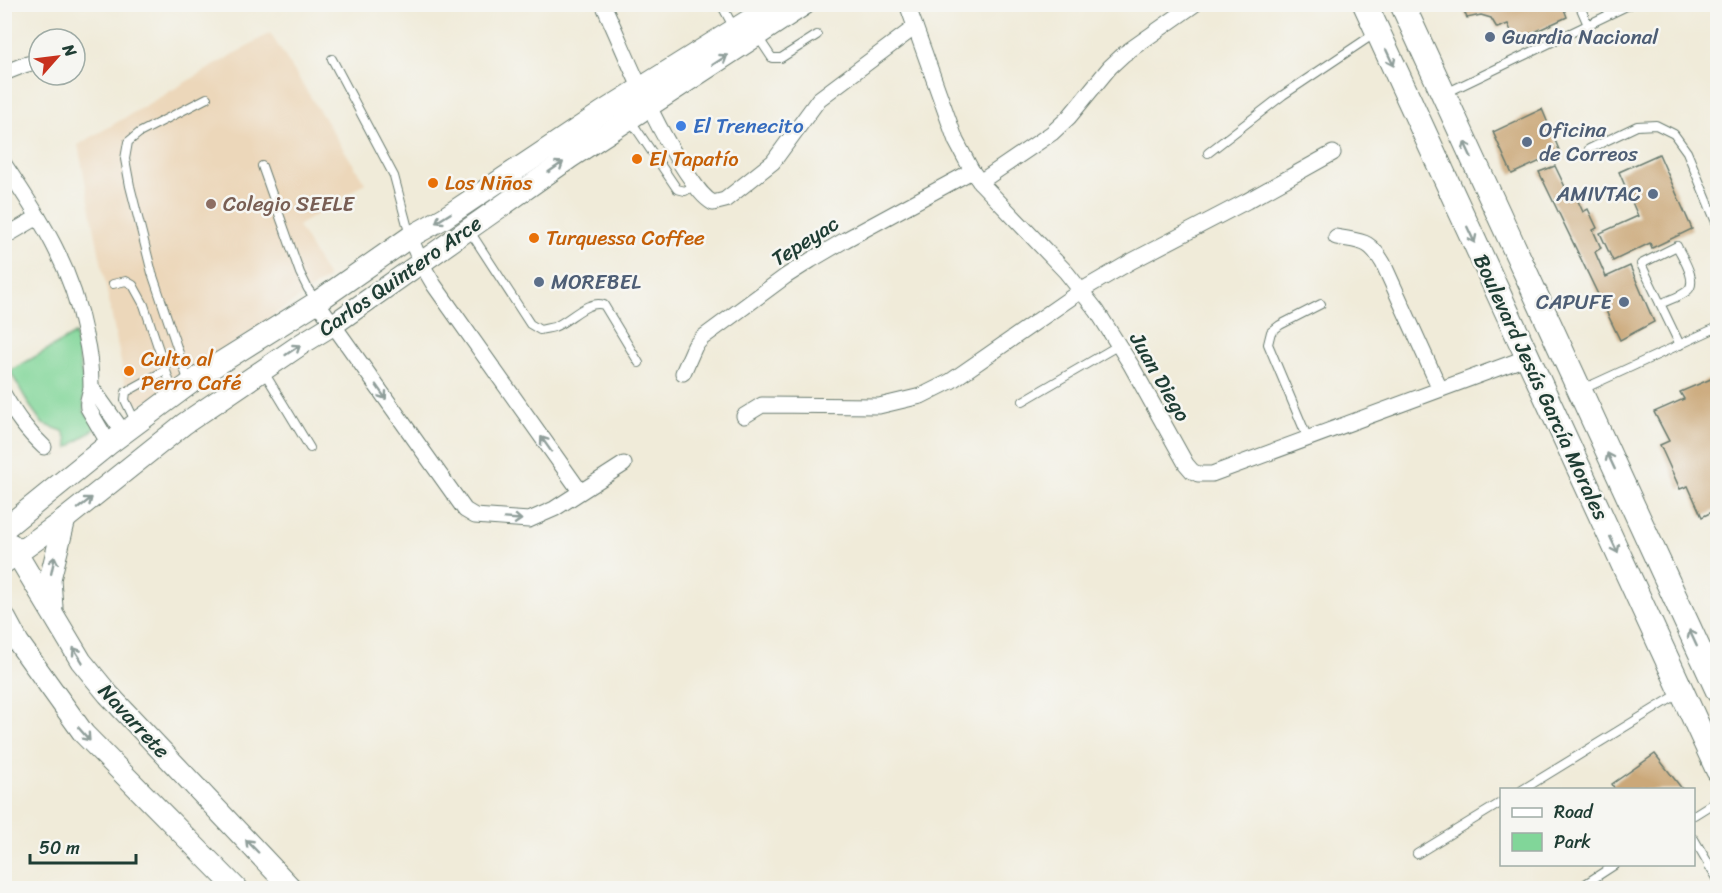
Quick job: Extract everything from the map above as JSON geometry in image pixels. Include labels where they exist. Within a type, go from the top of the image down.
[{"type":"main road","name":"Carlos Quintero Arce","points":[[4,529],[117,432],[317,302],[410,237],[645,97],[735,29],[774,4]]},
{"type":"main road","name":"Carlos Quintero Arce","points":[[645,97],[757,36],[805,4]]},
{"type":"main road","name":"Boulevard Jesús García Morales","points":[[1365,4],[1716,763]]},
{"type":"main road","name":"Boulevard Jesús García Morales","points":[[1402,4],[1579,391],[1714,676]]},
{"type":"main road","name":"Carlos Quintero Arce","points":[[11,558],[65,519],[184,424],[334,324],[561,164],[625,110]]},
{"type":"main road","points":[[53,613],[50,579],[65,519]]},
{"type":"main road","name":"Navarrete","points":[[4,534],[11,558],[53,613],[81,662],[108,694],[291,888]]},
{"type":"main road","name":"Navarrete","points":[[4,616],[11,637],[84,734],[236,888]]},
{"type":"street","points":[[603,4],[645,97],[676,156],[695,185],[713,204],[725,200],[773,162],[819,99],[915,27]]},
{"type":"street","name":"Juan Diego","points":[[907,4],[956,141],[976,176],[1082,290],[1119,345],[1181,456],[1192,471],[1198,474],[1212,474],[1528,357]]},
{"type":"street","name":"Tepeyac","points":[[683,373],[695,346],[702,338],[786,276],[845,240],[976,176],[1052,133],[1124,54],[1195,4]]},
{"type":"street","points":[[4,74],[27,64]]},
{"type":"street","points":[[744,416],[762,405],[879,406],[921,396],[951,381],[1082,290],[1333,153]]},
{"type":"street","points":[[4,164],[60,254],[70,279],[86,336],[92,388],[87,402],[88,408],[117,432]]},
{"type":"street","points":[[4,237],[38,217]]},
{"type":"street","points":[[410,237],[434,285],[580,491]]},
{"type":"street","points":[[1336,237],[1367,243],[1376,250],[1440,389]]},
{"type":"street","points":[[317,302],[465,510],[475,516],[529,520],[554,509],[624,464]]},
{"type":"street","points":[[92,388],[110,413],[117,432]]},
{"type":"street","points":[[4,394],[28,433],[44,447]]},
{"type":"lane","points":[[721,4],[735,29]]},
{"type":"lane","points":[[1443,95],[1631,4]]},
{"type":"lane","points":[[1581,6],[1588,25]]},
{"type":"lane","points":[[1208,153],[1283,95],[1378,32]]},
{"type":"lane","points":[[757,36],[775,59],[781,58],[817,35]]},
{"type":"lane","points":[[332,60],[394,176],[410,237]]},
{"type":"lane","points":[[182,390],[124,159],[128,142],[139,133],[207,98]]},
{"type":"lane","points":[[625,110],[677,189],[685,191],[695,185]]},
{"type":"lane","points":[[1589,149],[1636,126],[1656,125],[1674,134],[1687,152],[1718,226]]},
{"type":"lane","points":[[262,166],[300,273],[317,302]]},
{"type":"lane","points":[[468,229],[530,324],[540,330],[555,326],[590,306],[598,303],[604,305],[639,363]]},
{"type":"lane","points":[[1660,304],[1688,291],[1692,286],[1693,279],[1677,246],[1641,264],[1660,304],[1680,345]]},
{"type":"lane","points":[[113,284],[126,281],[134,285],[144,305],[166,370],[182,390]]},
{"type":"lane","points":[[1308,439],[1268,344],[1271,332],[1280,325],[1321,304]]},
{"type":"lane","points":[[1579,391],[1718,327]]},
{"type":"lane","points":[[1023,401],[1119,345]]},
{"type":"lane","points":[[117,432],[126,392],[166,370]]},
{"type":"lane","points":[[263,370],[310,448]]},
{"type":"lane","points":[[1524,788],[1682,692]]},
{"type":"lane","points":[[1695,814],[1718,800]]},
{"type":"lane","points":[[1417,854],[1500,803]]},
{"type":"lane","points":[[1695,841],[1718,880]]},
{"type":"lane","points":[[1709,867],[1718,861]]},
{"type":"lane","points":[[1579,888],[1613,866]]},
{"type":"shaded area","name":"Colegio SEELE","points":[[270,33],[365,183],[298,226],[328,278],[141,406],[128,398],[78,145]]},
{"type":"green space","points":[[75,334],[83,383],[84,411],[97,427],[68,448],[63,431],[43,424],[10,371]]},
{"type":"building","points":[[1461,4],[1562,4],[1567,17],[1515,41],[1508,24],[1497,28],[1491,18],[1481,15],[1467,18]]},
{"type":"building","name":"Oficina de Correos","points":[[1542,109],[1560,152],[1512,174],[1493,132]]},
{"type":"building","name":"AMIVTAC","points":[[1659,154],[1692,229],[1652,248],[1650,243],[1613,261],[1600,233],[1638,216],[1619,172]]},
{"type":"building","points":[[1555,166],[1568,193],[1573,190],[1583,212],[1588,209],[1597,228],[1593,230],[1601,248],[1595,252],[1606,277],[1630,266],[1654,322],[1620,340],[1539,172]]},
{"type":"building","points":[[1718,376],[1718,509],[1702,517],[1688,486],[1680,489],[1660,445],[1669,441],[1654,412],[1684,399],[1680,392]]},
{"type":"building","points":[[1655,754],[1681,788],[1614,788],[1612,784]]},
{"type":"place","name":"Guardia Nacional","points":[[1490,37]]},
{"type":"place","name":"El Trenecito","points":[[681,126]]},
{"type":"place","name":"Oficina de Correos","points":[[1527,142]]},
{"type":"place","name":"El Tapatío","points":[[637,159]]},
{"type":"place","name":"Los Niños","points":[[433,183]]},
{"type":"place","name":"AMIVTAC","points":[[1653,194]]},
{"type":"place","name":"Colegio SEELE","points":[[211,204]]},
{"type":"place","name":"Turquessa Coffee","points":[[534,238]]},
{"type":"place","name":"MOREBEL","points":[[539,282]]},
{"type":"place","name":"CAPUFE","points":[[1624,302]]},
{"type":"place","name":"Culto al Perro Café","points":[[129,371]]}]
